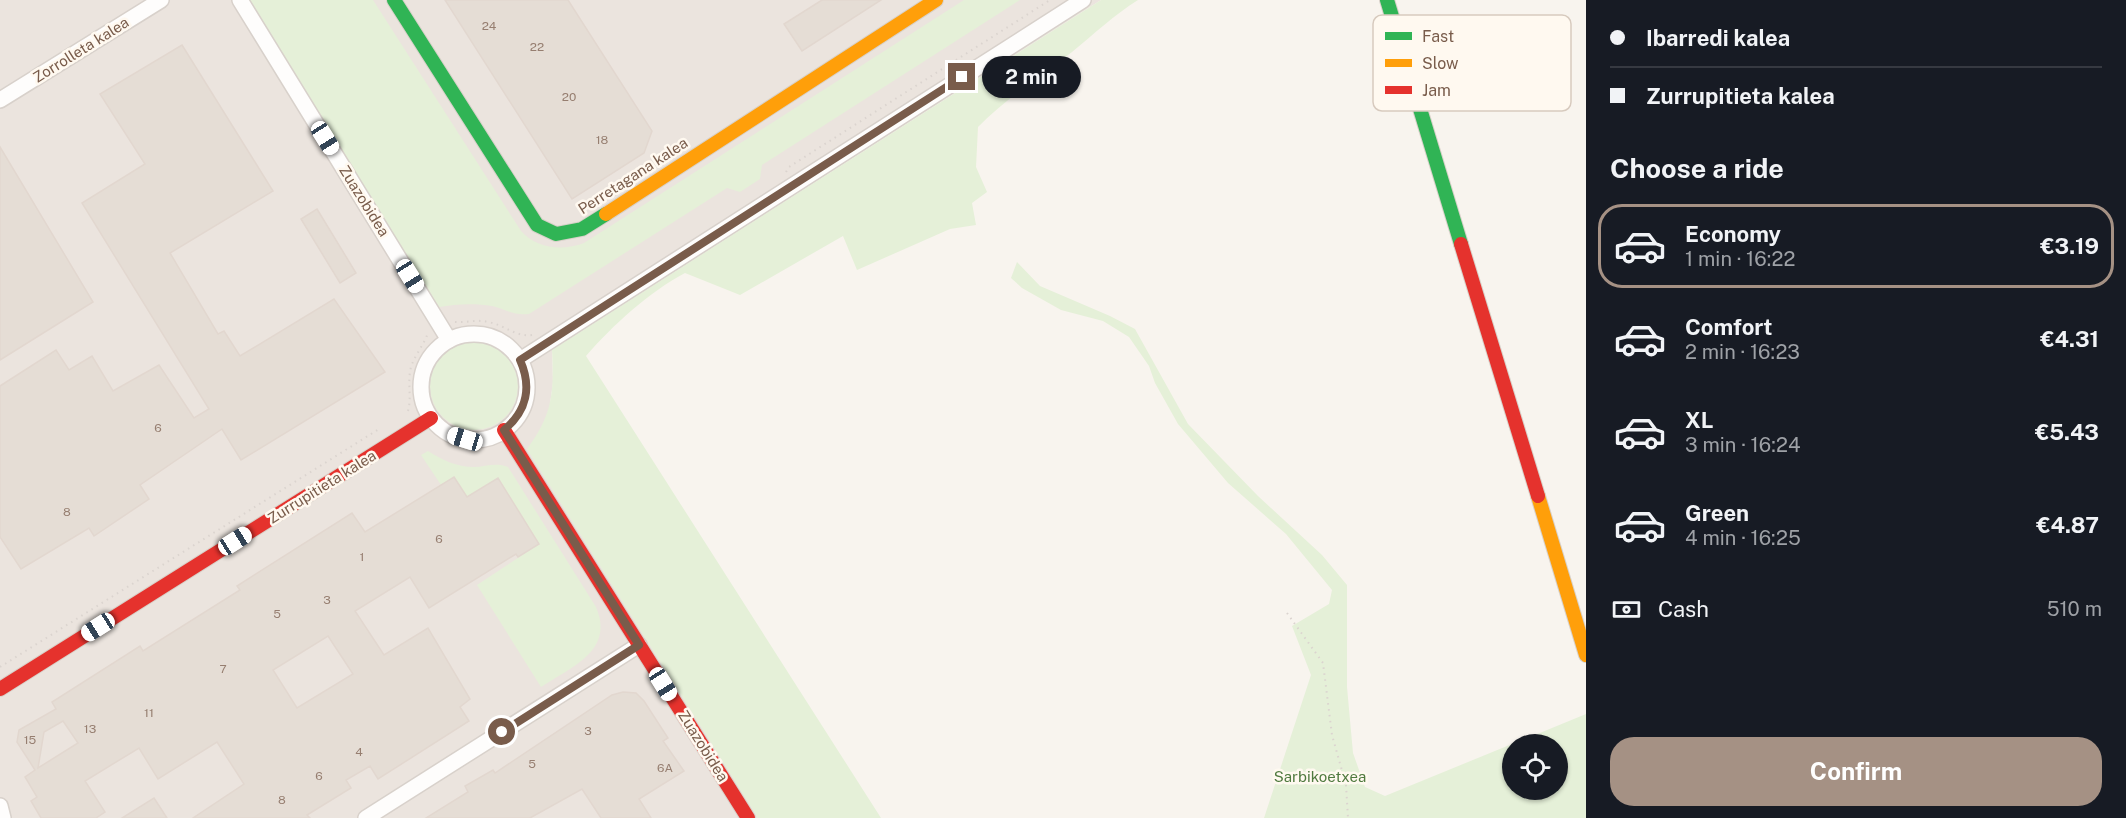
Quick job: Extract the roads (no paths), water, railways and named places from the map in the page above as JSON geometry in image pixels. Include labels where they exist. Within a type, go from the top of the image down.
[{"type":"street","name":"Zorrolleta kalea","points":[[0,100],[161,0]]},
{"type":"street","name":"Zuazobidea","points":[[240,0],[449,340]]},
{"type":"street","name":"Perretagana kalea","points":[[394,0],[537,225],[556,234],[582,229],[936,0]]},
{"type":"street","points":[[520,360],[1083,0]]},
{"type":"street","points":[[1387,0],[1392,15]]},
{"type":"street","points":[[1421,111],[1586,656]]},
{"type":"street","points":[[465,334],[481,334],[510,347],[520,360],[526,379],[526,398],[518,416],[504,430],[486,438],[465,439],[452,435],[431,418],[425,407],[421,381],[430,357],[438,347],[465,334]]},
{"type":"street","name":"Zurrupitieta kalea","points":[[0,689],[431,418]]},
{"type":"street","name":"Zuazobidea","points":[[504,430],[748,818]]},
{"type":"street","points":[[366,818],[639,645]]},
{"type":"street","points":[[0,806],[3,818]]},
{"type":"park label","name":"Sarbikoetxea","points":[[1320,777]]}]
